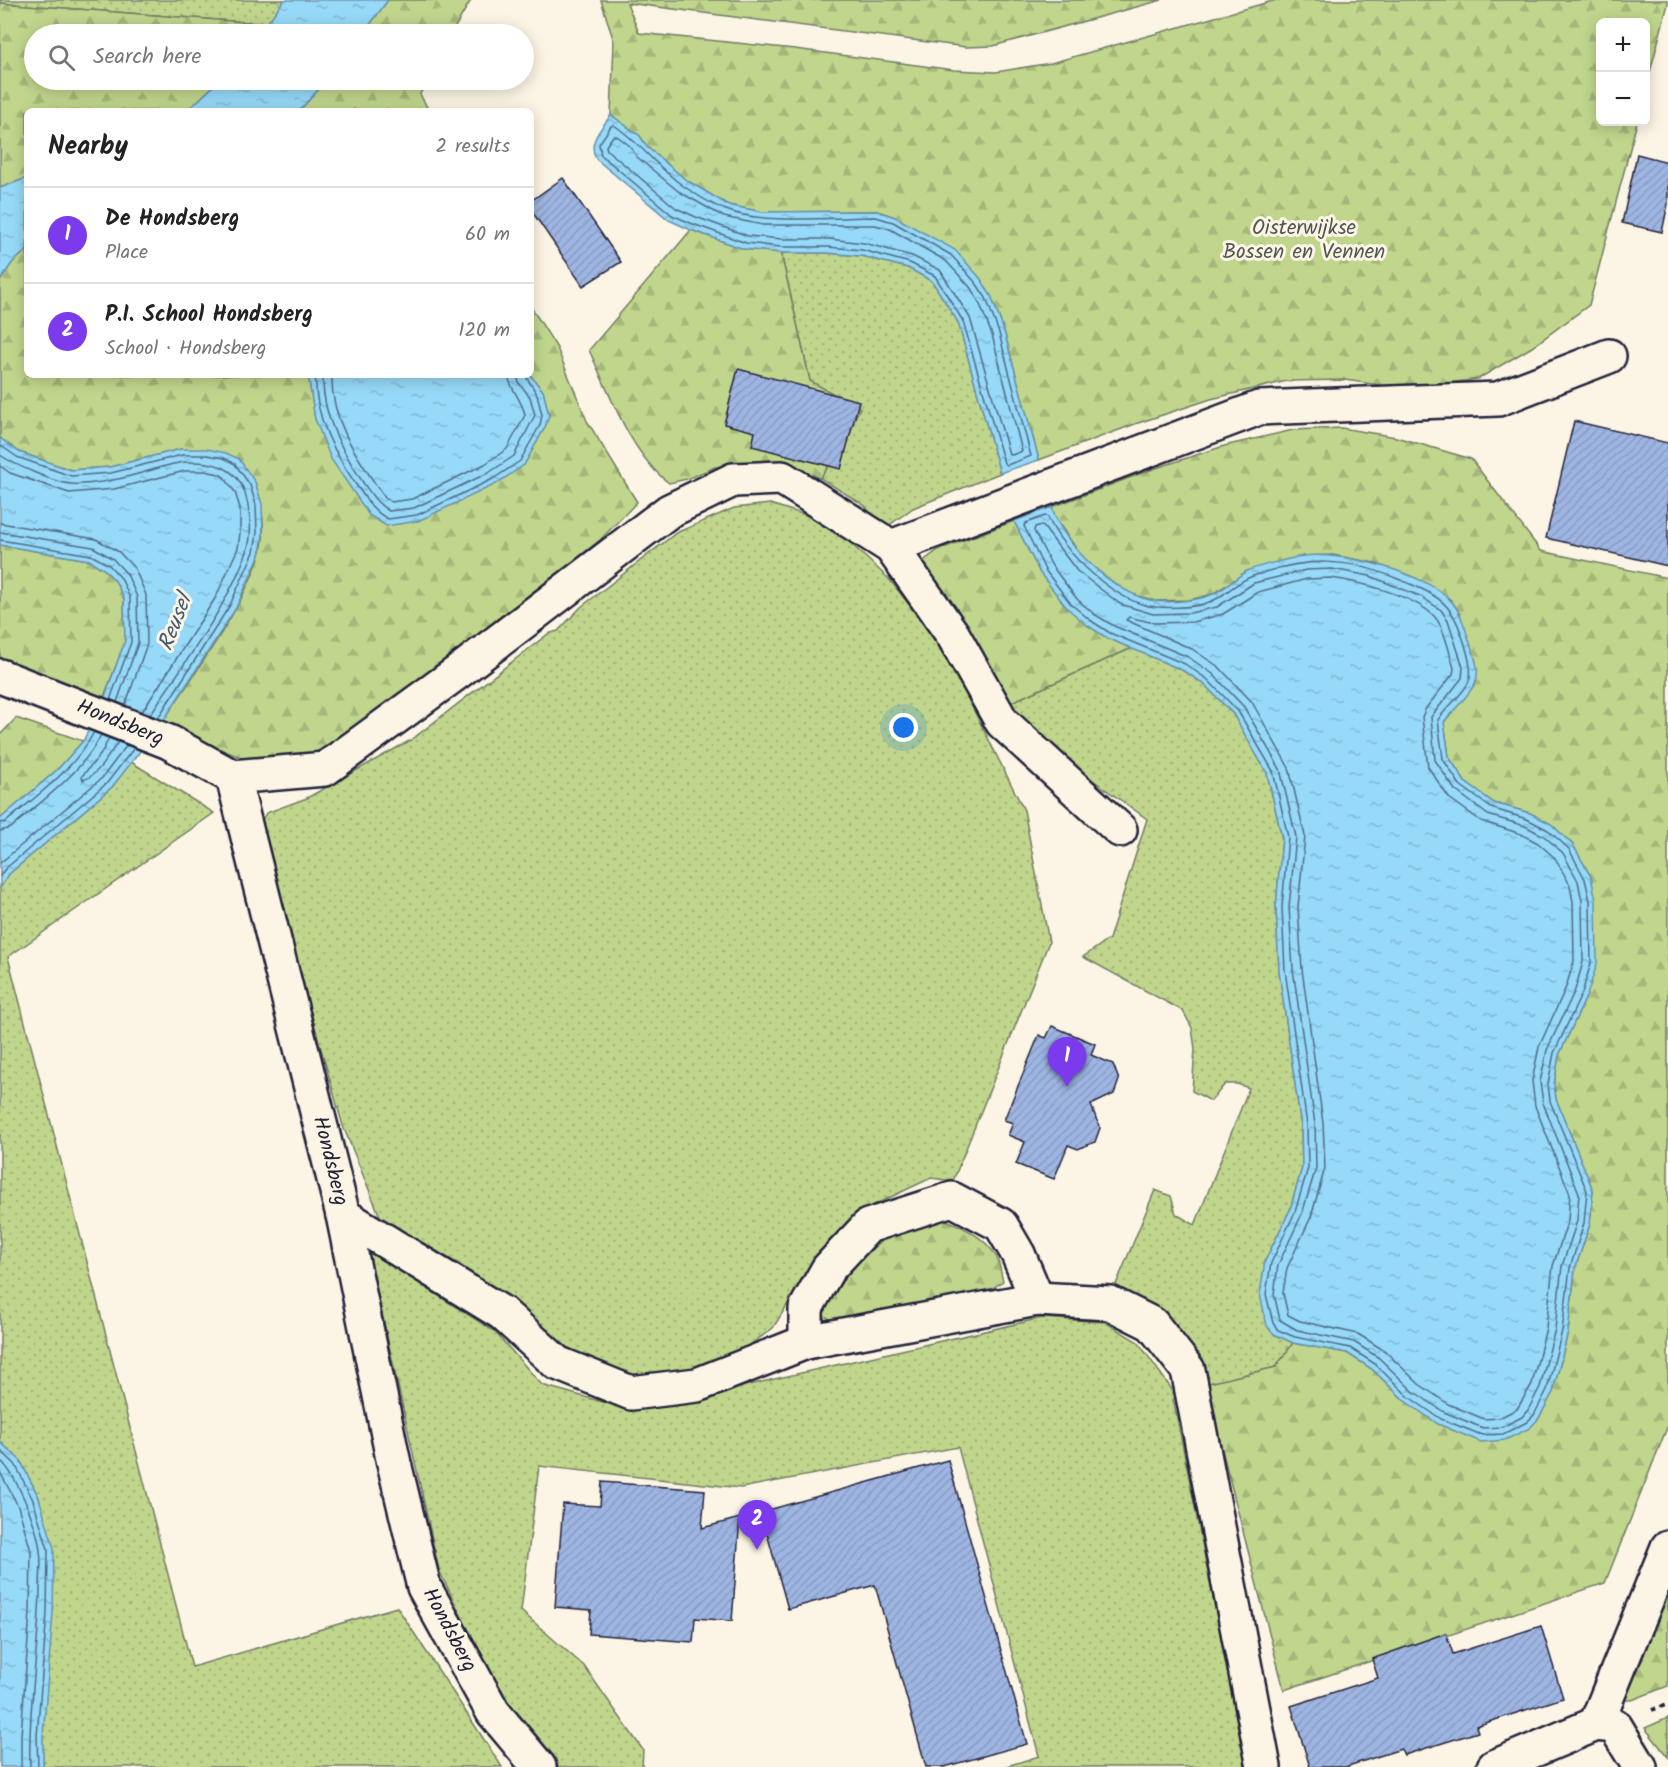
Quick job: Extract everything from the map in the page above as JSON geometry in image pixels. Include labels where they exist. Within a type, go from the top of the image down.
[{"type":"street","points":[[891,547],[1259,408],[1498,399],[1609,356]]},
{"type":"street","points":[[233,777],[325,769],[458,672],[669,511],[733,480],[782,478],[891,547],[953,635],[1002,722],[1120,830]]},
{"type":"street","name":"Hondsberg","points":[[0,676],[169,742],[233,777],[344,1215],[393,1459],[424,1587],[493,1712],[539,1767]]},
{"type":"street","points":[[806,1342],[806,1308],[828,1269],[868,1226],[952,1199],[1001,1225],[1018,1254],[1037,1299]]},
{"type":"street","points":[[344,1215],[502,1313],[557,1363],[631,1393],[697,1385],[806,1342],[1037,1299],[1110,1303],[1152,1324],[1188,1370],[1264,1767]]},
{"type":"street","points":[[1596,1724],[1668,1547]]},
{"type":"street","points":[[1494,1767],[1596,1724],[1615,1726],[1640,1767]]},
{"type":"green space","points":[[0,0],[284,0],[268,24],[0,3]]},
{"type":"green space","points":[[388,0],[471,0],[457,24],[370,24]]},
{"type":"green space","name":"Oisterwijkse Bossen en Vennen","points":[[601,0],[1162,0],[993,46],[966,47],[627,3],[639,33],[795,49],[954,70],[996,72],[1051,63],[1276,0],[1668,0],[1650,72],[1650,18],[1596,18],[1596,126],[1636,126],[1589,305],[1532,347],[1478,379],[1406,389],[1345,380],[1287,381],[1211,399],[1135,424],[1039,460],[1004,331],[991,296],[895,217],[877,211],[763,212],[728,205],[686,180],[647,147],[640,136],[611,115],[614,42]]},
{"type":"green space","points":[[0,3],[268,24],[24,24],[24,90],[209,90],[190,108],[24,108],[24,179],[0,188]]},
{"type":"green space","points":[[318,90],[422,90],[420,94],[427,108],[302,108]]},
{"type":"green space","points":[[691,230],[744,249],[781,253],[810,381],[860,408],[835,457],[820,478],[792,467],[715,467],[687,479],[669,483],[643,456],[622,422],[589,350]]},
{"type":"green space","points":[[24,253],[24,378],[309,378],[315,419],[524,465],[549,415],[543,391],[532,378],[534,312],[557,348],[587,421],[637,502],[600,540],[441,669],[370,720],[301,761],[248,760],[160,726],[229,621],[252,577],[260,555],[263,537],[262,509],[255,482],[181,449],[110,467],[71,470],[19,452],[0,438],[0,281],[12,263]]},
{"type":"green space","points":[[781,253],[861,256],[908,268],[932,281],[958,322],[1000,473],[913,508],[884,529],[864,505],[820,478],[835,457],[810,381]]},
{"type":"green space","points":[[1341,428],[1396,437],[1471,459],[1541,551],[1668,578],[1668,1425],[1605,1583],[1284,1690],[1205,1384],[1276,1367],[1293,1343],[1347,1353],[1372,1369],[1405,1401],[1539,1418],[1553,1392],[1568,1332],[1575,1269],[1590,1224],[1593,1190],[1556,1099],[1554,1084],[1559,1055],[1587,995],[1591,877],[1573,845],[1551,824],[1530,813],[1494,803],[1465,782],[1449,757],[1444,722],[1476,682],[1460,614],[1451,600],[1428,585],[1375,563],[1333,555],[1304,556],[1248,571],[1213,594],[1189,600],[1155,601],[1126,592],[1085,561],[1055,518],[1052,507],[1150,470],[1224,446],[1293,430]]},
{"type":"green space","points":[[770,504],[812,517],[847,540],[889,579],[941,645],[1024,810],[1049,942],[953,1181],[931,1178],[876,1204],[856,1220],[815,1260],[773,1328],[746,1348],[690,1376],[651,1379],[605,1366],[552,1340],[518,1304],[457,1263],[381,1219],[343,1126],[258,827],[266,813],[307,798],[411,740],[548,634],[558,631],[581,607],[676,533],[734,508]]},
{"type":"green space","points":[[1014,521],[1040,573],[1087,625],[1107,638],[1132,648],[1007,704],[917,566],[938,550]]},
{"type":"green space","points":[[0,545],[89,560],[105,570],[116,582],[124,599],[125,642],[102,702],[0,660]]},
{"type":"green space","points":[[1132,648],[1182,670],[1203,683],[1233,714],[1267,773],[1282,838],[1276,907],[1279,971],[1301,1126],[1302,1168],[1290,1210],[1265,1261],[1274,1334],[1293,1343],[1276,1367],[1205,1384],[1165,1315],[1115,1287],[1155,1190],[1171,1196],[1176,1214],[1195,1225],[1249,1088],[1237,1084],[1225,1084],[1211,1101],[1192,1091],[1195,1049],[1192,1028],[1183,1011],[1083,957],[1109,939],[1147,819],[1083,773],[1007,704]]},
{"type":"green space","points":[[16,718],[83,741],[58,769],[0,819],[0,735]]},
{"type":"green space","points":[[131,762],[214,813],[8,957],[192,1667],[397,1607],[502,1767],[43,1767],[39,1498],[20,1460],[0,1442],[0,888],[9,874],[112,787]]},
{"type":"green space","points":[[932,1215],[960,1226],[985,1243],[997,1258],[1003,1281],[990,1290],[841,1324],[823,1315],[840,1284],[873,1248],[893,1233]]},
{"type":"green space","points":[[368,1251],[494,1331],[542,1385],[635,1411],[1042,1318],[1105,1322],[1138,1342],[1171,1388],[1247,1767],[1004,1767],[1039,1756],[958,1447],[741,1488],[539,1466],[521,1611],[584,1666],[643,1750],[642,1767],[559,1767],[510,1709],[487,1669],[439,1570]]},
{"type":"green space","points":[[1668,1557],[1668,1686],[1632,1700],[1622,1700]]},
{"type":"green space","points":[[1668,1718],[1668,1757],[1645,1728]]},
{"type":"water","points":[[284,0],[388,0],[370,24],[266,24]]},
{"type":"water","points":[[209,90],[318,90],[302,108],[190,108]]},
{"type":"water","points":[[611,115],[640,136],[647,147],[686,180],[728,205],[763,212],[877,211],[895,217],[955,250],[981,279],[991,296],[1004,331],[1039,460],[1000,473],[958,322],[932,281],[908,268],[861,256],[744,249],[669,220],[596,159],[594,141]]},
{"type":"water","points":[[24,179],[24,253],[12,263],[0,281],[0,188]]},
{"type":"water","points":[[309,378],[532,378],[543,391],[549,415],[524,465],[496,484],[418,521],[386,526],[369,515],[331,459],[315,419]]},
{"type":"water","name":"Reusel","points":[[0,438],[19,452],[71,470],[110,467],[181,449],[207,449],[226,453],[239,459],[255,482],[262,504],[263,534],[260,554],[236,608],[160,726],[112,787],[9,874],[0,888],[0,819],[58,769],[83,741],[103,702],[125,641],[124,599],[116,582],[105,570],[89,560],[0,545]]},
{"type":"water","points":[[1052,507],[1067,536],[1092,566],[1123,589],[1155,601],[1184,601],[1200,598],[1217,592],[1252,569],[1298,557],[1320,555],[1361,561],[1404,573],[1440,591],[1452,602],[1458,612],[1475,658],[1477,678],[1470,692],[1444,722],[1449,757],[1465,782],[1494,803],[1530,813],[1551,824],[1573,845],[1591,877],[1596,900],[1597,964],[1587,995],[1559,1055],[1554,1084],[1556,1099],[1593,1190],[1590,1224],[1575,1269],[1568,1332],[1553,1392],[1539,1418],[1530,1428],[1505,1440],[1481,1442],[1438,1424],[1405,1401],[1372,1369],[1347,1353],[1293,1343],[1274,1334],[1267,1326],[1260,1294],[1265,1261],[1290,1210],[1302,1168],[1301,1126],[1279,971],[1276,907],[1282,838],[1267,773],[1233,714],[1203,683],[1182,670],[1107,638],[1067,608],[1040,573],[1014,521]]},
{"type":"water","points":[[0,1442],[20,1460],[39,1498],[54,1548],[53,1613],[43,1737],[43,1767],[0,1767]]},
{"type":"building","points":[[1637,154],[1668,162],[1668,204],[1662,232],[1622,223]]},
{"type":"building","points":[[563,178],[621,262],[583,286],[534,214],[534,199]]},
{"type":"building","points":[[738,369],[859,401],[841,469],[752,446],[755,432],[724,424]]},
{"type":"building","points":[[1574,421],[1668,443],[1668,566],[1546,538]]},
{"type":"building","points":[[1052,1026],[1095,1044],[1091,1055],[1113,1064],[1119,1080],[1114,1094],[1091,1105],[1100,1128],[1095,1142],[1078,1149],[1068,1145],[1054,1179],[1016,1164],[1025,1142],[1008,1135],[1013,1123],[1004,1120],[1039,1035],[1046,1038]]},
{"type":"building","points":[[948,1460],[1027,1744],[944,1767],[926,1767],[875,1585],[788,1609],[761,1512]]},
{"type":"building","points":[[602,1482],[705,1490],[702,1528],[740,1518],[732,1621],[695,1618],[693,1642],[589,1634],[591,1610],[555,1607],[563,1504],[600,1506]]},
{"type":"building","points":[[1541,1626],[1563,1698],[1476,1726],[1478,1732],[1404,1755],[1401,1749],[1345,1767],[1310,1767],[1291,1706],[1378,1678],[1372,1659],[1446,1633],[1453,1654]]},
{"type":"place","name":"De Hondsberg","points":[[1067,1087]]},
{"type":"place","name":"P.I. School Hondsberg","points":[[757,1550]]}]
